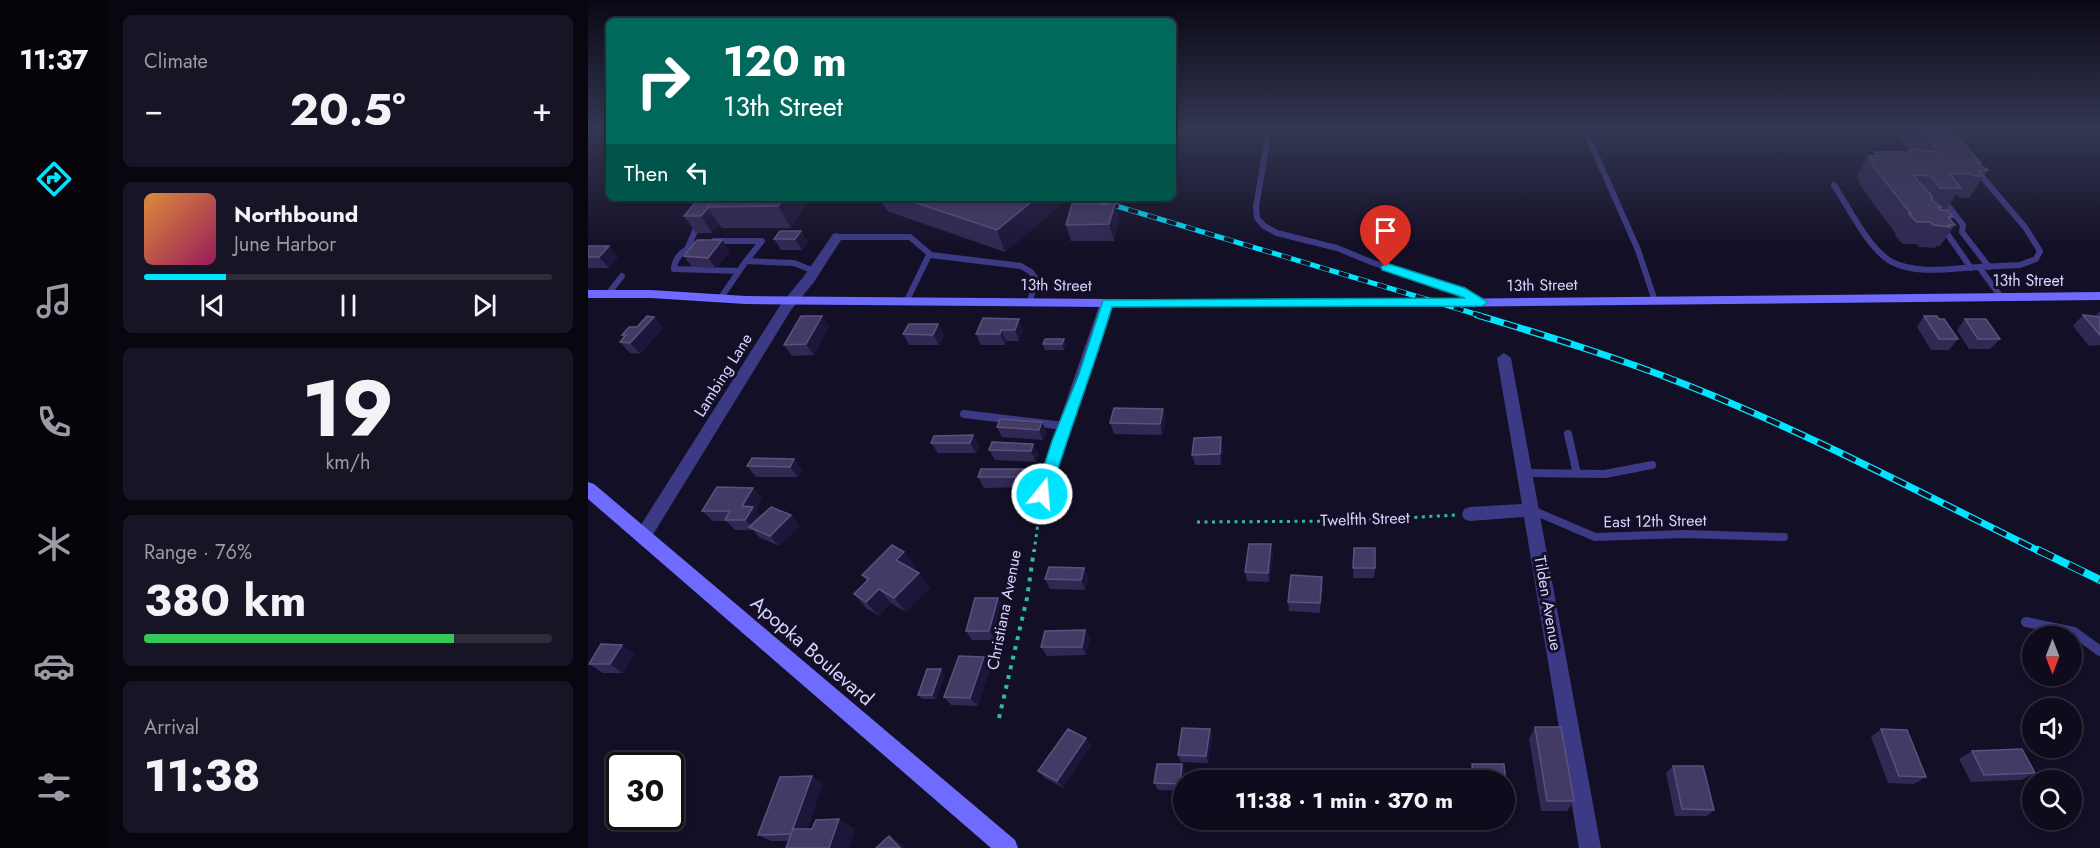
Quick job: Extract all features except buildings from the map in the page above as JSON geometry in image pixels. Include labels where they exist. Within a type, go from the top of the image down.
[{"type":"street","name":"Lambing Lane","points":[[643,536],[791,300],[837,237]]},
{"type":"street","name":"13th Street","points":[[588,294],[651,294],[791,300],[1107,303],[2100,296]]},
{"type":"street","points":[[1042,494],[1064,426],[1085,374],[1107,303]]},
{"type":"street","name":"Tilden Avenue","points":[[1504,358],[1590,848]]},
{"type":"street","name":"Apopka Boulevard","points":[[588,489],[1007,848]]},
{"type":"street","points":[[1470,514],[1532,510]]},
{"type":"lane","points":[[1262,170],[1256,207],[1257,218],[1264,226],[1277,233],[1337,248],[1371,262],[1460,291],[1482,302]]},
{"type":"lane","points":[[1604,170],[1638,250],[1655,300]]},
{"type":"lane","points":[[1834,185],[1873,242],[1891,262],[1915,267],[1971,268],[2020,265],[2036,259],[2040,251],[2025,227],[1975,170]]},
{"type":"lane","points":[[1946,203],[1963,225],[1962,232],[1989,267]]},
{"type":"lane","points":[[705,216],[698,225],[688,247],[674,263],[674,269],[739,271]]},
{"type":"lane","points":[[1931,223],[1946,232],[1971,268]]},
{"type":"lane","points":[[1946,232],[1962,232]]},
{"type":"lane","points":[[837,237],[910,237],[929,255],[1007,262],[1034,274],[1036,280],[1030,301]]},
{"type":"lane","points":[[688,247],[708,241],[762,241],[720,298]]},
{"type":"lane","points":[[907,300],[929,255]]},
{"type":"lane","points":[[747,261],[794,263],[814,271]]},
{"type":"lane","points":[[1979,267],[2001,297]]},
{"type":"lane","points":[[608,294],[622,276]]},
{"type":"lane","points":[[964,414],[1064,426]]},
{"type":"lane","points":[[1568,434],[1577,474]]},
{"type":"lane","points":[[1525,472],[1577,474],[1633,472],[1652,465]]},
{"type":"lane","name":"East 12th Street","points":[[1532,510],[1595,537],[1685,534],[1784,537]]},
{"type":"lane","points":[[2026,622],[2074,632],[2100,651]]},
{"type":"path","name":"Christiana Avenue","points":[[999,718],[1027,598],[1042,494]]},
{"type":"path","name":"Twelfth Street","points":[[1197,522],[1352,521],[1470,514]]},
{"type":"railway","points":[[1100,201],[1482,316]]},
{"type":"railway","points":[[1477,315],[1607,356],[1730,403],[1864,464],[2041,552]]},
{"type":"railway","points":[[2038,550],[2100,580]]},
{"type":"route","points":[[1042,494],[1059,441],[1085,374],[1107,303],[1482,302],[1460,291],[1386,267]]}]
